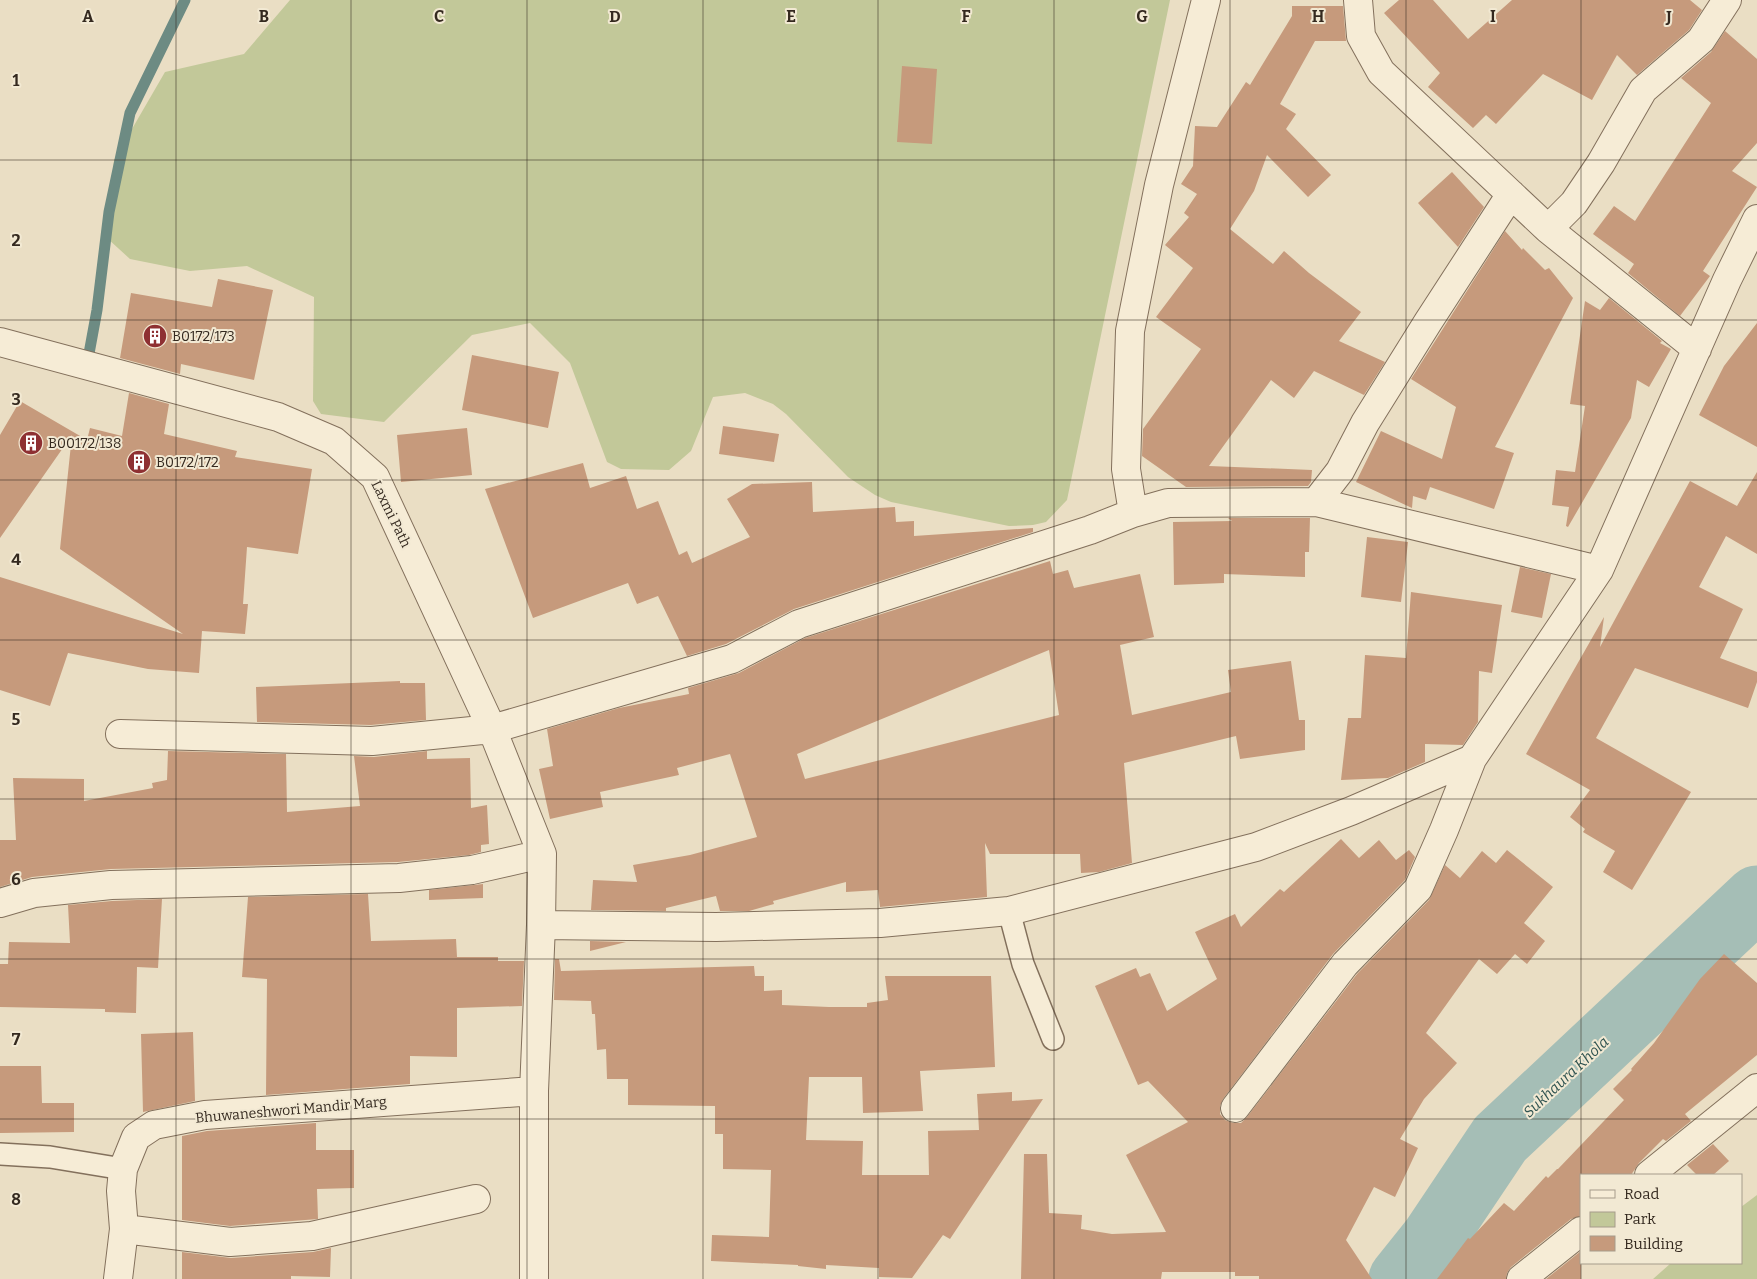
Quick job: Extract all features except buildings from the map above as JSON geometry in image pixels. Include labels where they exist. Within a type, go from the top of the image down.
[{"type":"street","points":[[1133,513],[1126,469],[1130,331],[1159,186],[1206,0]]},
{"type":"street","points":[[1358,0],[1361,36],[1381,72],[1548,229],[1697,349]]},
{"type":"street","points":[[1548,229],[1574,203],[1601,163],[1643,90],[1700,40],[1727,0]]},
{"type":"street","points":[[1316,502],[1340,471],[1366,424],[1424,329],[1511,194]]},
{"type":"street","points":[[1235,1108],[1345,964],[1418,889],[1472,759],[1599,570],[1727,280],[1757,219]]},
{"type":"street","name":"Laxmi Path","points":[[0,342],[278,417],[334,441],[375,477],[492,729],[542,854],[534,1091],[534,1279]]},
{"type":"street","points":[[120,734],[372,741],[492,729],[732,659],[799,624],[1082,533],[1133,513],[1168,503],[1316,502],[1599,570]]},
{"type":"street","points":[[541,925],[716,927],[880,923],[1009,912],[1256,847],[1351,811],[1472,759]]},
{"type":"street","points":[[0,903],[34,894],[110,885],[399,878],[472,870],[542,854]]},
{"type":"street","points":[[1650,1174],[1757,1088]]},
{"type":"street","name":"Bhuwaneshwori Mandir Marg","points":[[118,1279],[124,1229],[121,1191],[123,1169],[136,1138],[154,1126],[205,1115],[534,1091]]},
{"type":"street","points":[[124,1229],[230,1242],[312,1236],[476,1199]]},
{"type":"street","points":[[1521,1279],[1580,1232]]},
{"type":"lane","points":[[1009,912],[1023,964],[1053,1038]]},
{"type":"lane","points":[[0,1154],[50,1157],[123,1169]]},
{"type":"green space","points":[[290,0],[1170,0],[1067,500],[1046,522],[1033,525],[1009,526],[891,502],[875,495],[848,477],[786,414],[773,404],[745,393],[713,397],[691,451],[669,470],[621,469],[607,462],[570,363],[530,323],[472,335],[384,422],[321,414],[313,401],[314,297],[247,266],[190,271],[130,259],[107,238],[114,160],[165,72],[244,54]]},
{"type":"green space","points":[[1757,1195],[1757,1279],[1653,1279],[1670,1264],[1742,1264],[1742,1206]]},
{"type":"waterway","points":[[88,359],[97,310],[109,212],[130,113],[185,0]]},
{"type":"waterway","name":"Sukhaura Khola","points":[[1401,1279],[1433,1239],[1500,1139],[1757,898]]},
{"type":"place","name":"B0172/173","points":[[155,336]]},
{"type":"place","name":"B00172/138","points":[[31,443]]},
{"type":"place","name":"B0172/172","points":[[139,462]]}]
